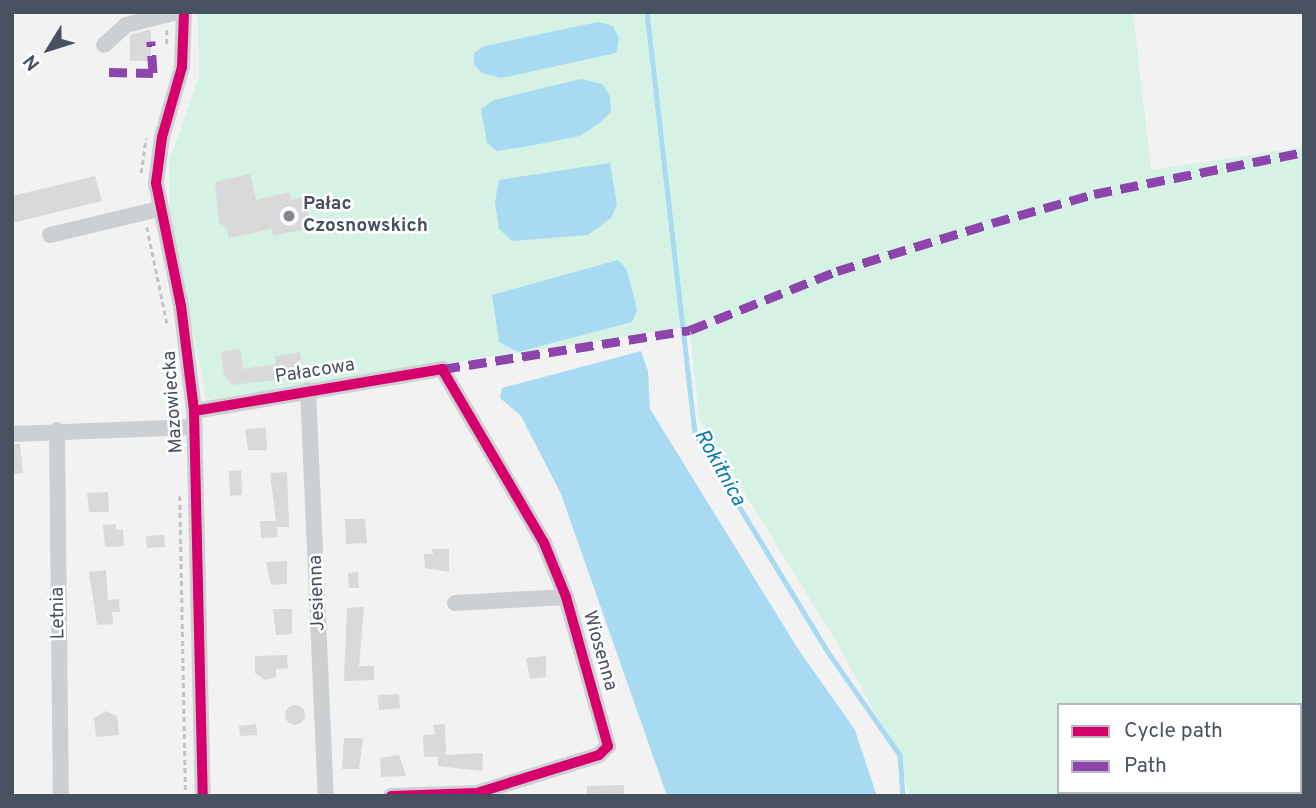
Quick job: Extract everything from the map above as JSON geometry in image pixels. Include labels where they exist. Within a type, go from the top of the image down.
[{"type":"street","points":[[104,45],[126,25],[177,12]]},
{"type":"street","name":"Mazowiecka","points":[[184,12],[182,67],[158,154],[152,213],[181,306],[194,419],[204,796]]},
{"type":"street","points":[[50,235],[152,213]]},
{"type":"street","name":"Pałacowa","points":[[12,434],[194,419],[308,390],[442,369]]},
{"type":"street","name":"Wiosenna","points":[[391,796],[477,793],[598,755],[608,746],[566,597],[544,543],[442,369]]},
{"type":"street","name":"Jesienna","points":[[308,390],[326,796]]},
{"type":"street","name":"Letnia","points":[[57,430],[61,796]]},
{"type":"street","points":[[455,603],[566,597]]},
{"type":"path","points":[[152,213],[169,336]]},
{"type":"green space","points":[[198,12],[1133,12],[1151,170],[1304,147],[1304,768],[1302,703],[1057,703],[1057,794],[909,796],[900,760],[840,648],[699,419],[690,330],[736,315],[680,328],[206,400],[170,210],[169,162],[199,77]]},
{"type":"water","points":[[598,22],[613,26],[619,38],[616,53],[501,78],[482,73],[474,64],[474,53],[485,46]]},
{"type":"water","points":[[581,79],[602,84],[610,96],[611,112],[598,124],[580,136],[529,146],[497,151],[487,143],[481,109],[494,100]]},
{"type":"water","points":[[610,163],[617,205],[611,218],[588,235],[512,241],[499,229],[495,202],[499,180]]},
{"type":"water","points":[[618,260],[627,270],[637,310],[632,322],[518,352],[499,342],[492,295]]},
{"type":"water","points":[[641,351],[648,371],[650,409],[798,649],[855,730],[877,796],[667,796],[561,494],[521,416],[500,398],[502,388]]},
{"type":"building","points":[[151,30],[151,61],[130,61],[130,35]]},
{"type":"building","points":[[250,174],[256,200],[289,192],[291,200],[305,197],[311,228],[273,236],[272,229],[229,238],[226,227],[219,223],[215,182]]},
{"type":"building","points":[[95,176],[102,201],[12,223],[12,196]]},
{"type":"building","points":[[240,349],[243,369],[276,364],[275,356],[300,352],[302,366],[297,378],[231,385],[224,374],[221,352]]},
{"type":"building","points":[[266,428],[267,450],[248,450],[245,429]]},
{"type":"building","points":[[12,444],[20,444],[23,473],[12,474]]},
{"type":"building","points":[[241,470],[242,495],[230,496],[229,471]]},
{"type":"building","points":[[287,472],[289,527],[277,527],[278,537],[261,538],[260,521],[276,521],[270,473]]},
{"type":"building","points":[[108,492],[109,512],[89,512],[87,493]]},
{"type":"building","points":[[345,519],[365,519],[367,543],[346,544]]},
{"type":"building","points":[[116,524],[116,530],[123,530],[124,546],[105,547],[103,525]]},
{"type":"building","points":[[164,535],[165,547],[147,548],[146,536]]},
{"type":"building","points":[[432,549],[449,549],[449,572],[425,568],[424,554],[433,554]]},
{"type":"building","points":[[287,561],[287,584],[271,585],[266,562]]},
{"type":"building","points":[[106,570],[108,600],[119,599],[120,612],[112,612],[113,624],[97,625],[89,572]]},
{"type":"building","points":[[358,572],[359,588],[349,588],[348,573]]},
{"type":"building","points":[[364,607],[359,666],[374,666],[374,680],[344,681],[347,608]]},
{"type":"building","points":[[273,609],[292,609],[292,634],[276,635]]},
{"type":"building","points":[[287,655],[288,668],[276,669],[276,677],[265,680],[255,673],[255,656]]},
{"type":"building","points":[[546,656],[546,677],[530,679],[526,658]]},
{"type":"building","points":[[399,694],[400,708],[379,710],[378,695]]},
{"type":"building","points":[[295,705],[302,708],[305,715],[302,722],[295,725],[288,722],[285,715],[288,708]]},
{"type":"building","points":[[106,711],[117,716],[119,735],[96,737],[94,718]]},
{"type":"building","points":[[256,724],[257,735],[240,736],[239,726]]},
{"type":"building","points":[[445,724],[446,755],[483,753],[482,771],[438,766],[438,757],[424,757],[423,735],[435,734],[433,725]]},
{"type":"building","points":[[344,738],[363,738],[359,769],[342,769]]},
{"type":"building","points":[[399,755],[406,776],[381,777],[380,758]]},
{"type":"building","points":[[624,785],[624,796],[587,796],[587,786]]},
{"type":"waterway","name":"Rokitnica","points":[[647,12],[695,434],[826,649],[900,755],[903,796]]},
{"type":"marked path","points":[[109,72],[153,73],[151,41]]},
{"type":"marked path","points":[[442,369],[690,330],[837,271],[992,223],[1094,194],[1304,152]]},
{"type":"cycle path","points":[[184,12],[182,67],[162,137],[156,183],[181,306],[194,411],[203,796]]},
{"type":"cycle path","points":[[194,411],[442,369],[544,543],[566,597],[608,746],[599,755],[477,793],[391,796]]},
{"type":"place","name":"Pałac Czosnowskich","points":[[289,216]]}]
